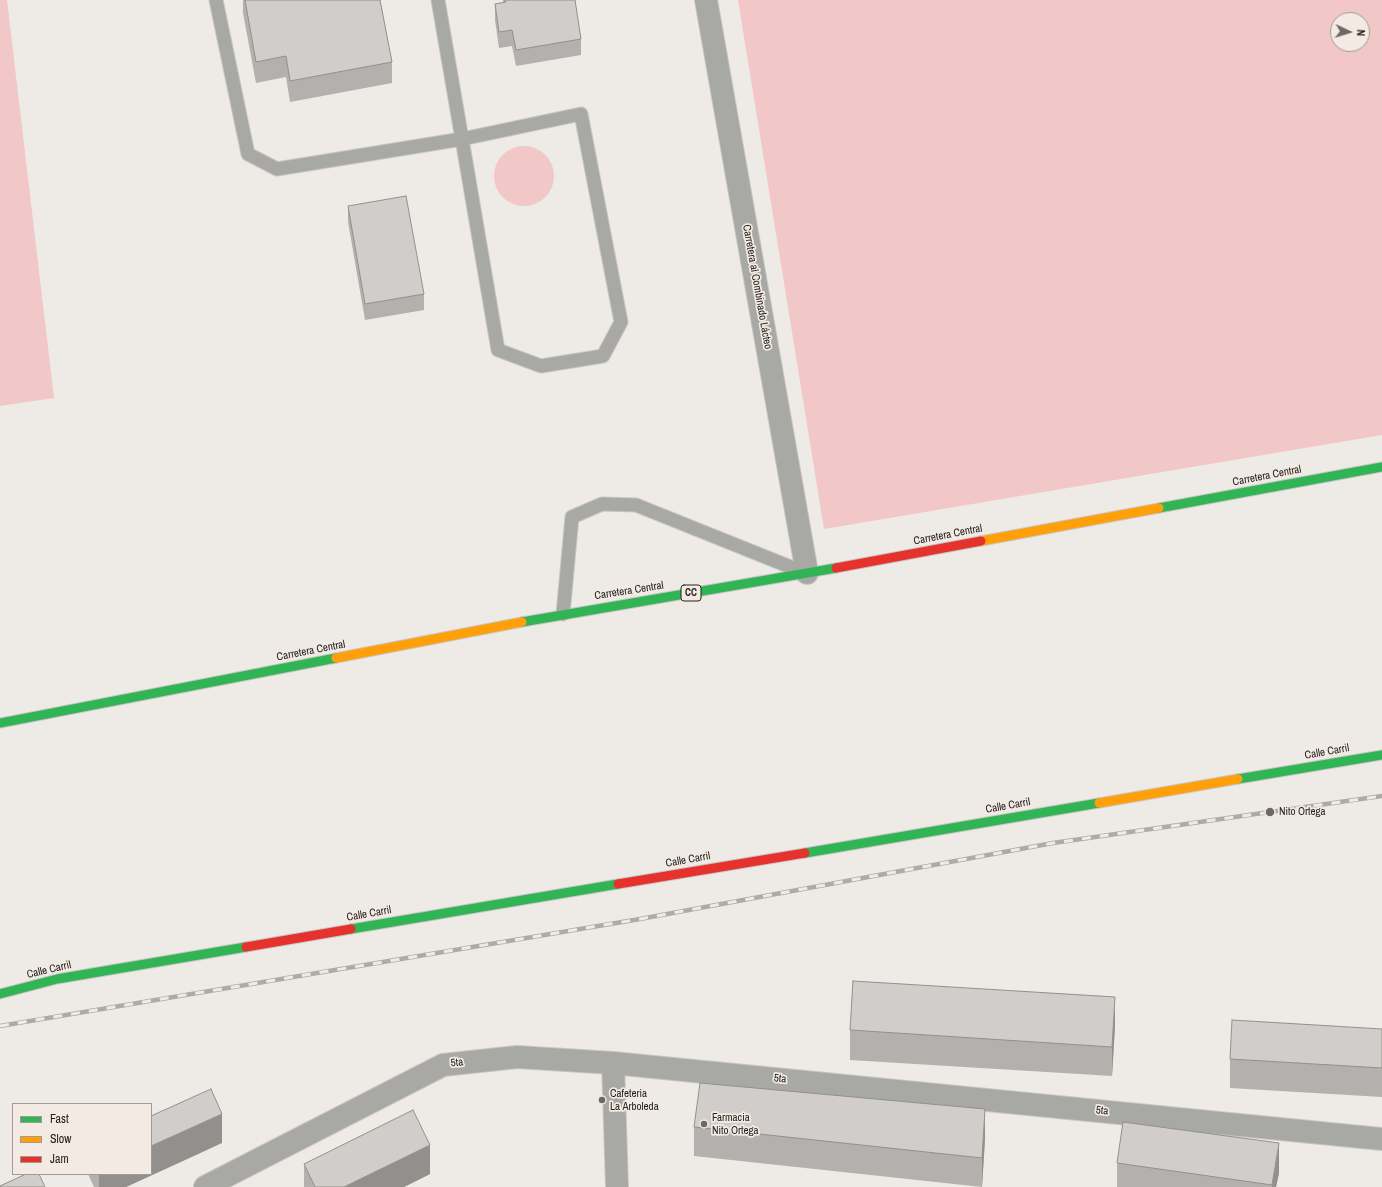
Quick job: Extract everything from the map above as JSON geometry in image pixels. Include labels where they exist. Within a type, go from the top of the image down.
[{"type":"main road","name":"Carretera Central","points":[[0,723],[563,614],[807,573],[1382,467]]},
{"type":"main road","name":"Calle Carril","points":[[0,994],[65,978],[1382,755]]},
{"type":"street","name":"Carretera al Combinado Lácteo","points":[[706,0],[807,573]]},
{"type":"street","name":"5ta","points":[[206,1187],[443,1065],[517,1057],[613,1063],[1382,1139]]},
{"type":"street","points":[[613,1063],[617,1187]]},
{"type":"lane","points":[[216,0],[248,154],[277,169],[462,139],[581,114],[621,322],[603,356],[541,366],[498,350],[462,139],[438,0]]},
{"type":"lane","points":[[563,614],[572,517],[602,504],[636,504],[807,573]]},
{"type":"shaded area","points":[[0,0],[7,0],[54,398],[0,406]]},
{"type":"shaded area","points":[[738,0],[1382,0],[1382,435],[824,529]]},
{"type":"shaded area","points":[[518,146],[530,146],[541,151],[549,159],[554,170],[552,188],[541,201],[530,206],[518,206],[507,201],[499,193],[494,182],[494,170],[499,159],[507,151]]},
{"type":"building","points":[[245,0],[380,0],[392,62],[290,81],[286,56],[256,62]]},
{"type":"building","points":[[505,0],[575,0],[581,39],[516,50],[512,30],[499,32],[495,4],[506,2]]},
{"type":"building","points":[[406,196],[424,294],[365,304],[348,206]]},
{"type":"building","points":[[853,981],[1115,997],[1112,1047],[850,1030]]},
{"type":"building","points":[[1232,1020],[1382,1029],[1382,1068],[1230,1059]]},
{"type":"building","points":[[700,1083],[985,1109],[982,1158],[694,1127]]},
{"type":"building","points":[[211,1089],[222,1114],[152,1146],[152,1116]]},
{"type":"building","points":[[413,1110],[430,1145],[344,1187],[315,1187],[304,1164]]},
{"type":"building","points":[[1123,1122],[1279,1143],[1272,1185],[1117,1163]]},
{"type":"building","points":[[24,1175],[39,1175],[45,1187],[0,1187]]},
{"type":"railway","points":[[0,1026],[640,919],[1053,843],[1382,796]]},
{"type":"traffic: fast","points":[[1159,508],[1382,467]]},
{"type":"traffic: fast","points":[[522,622],[836,568]]},
{"type":"traffic: fast","points":[[0,723],[336,658]]},
{"type":"traffic: fast","points":[[1238,779],[1382,755]]},
{"type":"traffic: fast","points":[[805,853],[1099,803]]},
{"type":"traffic: fast","points":[[351,929],[618,884]]},
{"type":"traffic: fast","points":[[0,994],[57,979],[246,947]]},
{"type":"traffic: slow","points":[[981,541],[1159,508]]},
{"type":"traffic: slow","points":[[336,658],[522,622]]},
{"type":"traffic: slow","points":[[1099,803],[1238,779]]},
{"type":"traffic: jam","points":[[836,568],[981,541]]},
{"type":"traffic: jam","points":[[618,884],[805,853]]},
{"type":"traffic: jam","points":[[246,947],[351,929]]},
{"type":"place","name":"Nito Ortega","points":[[1270,812]]},
{"type":"place","name":"Cafeteria La Arboleda","points":[[602,1100]]},
{"type":"place","name":"Farmacia Nito Ortega","points":[[704,1124]]}]
